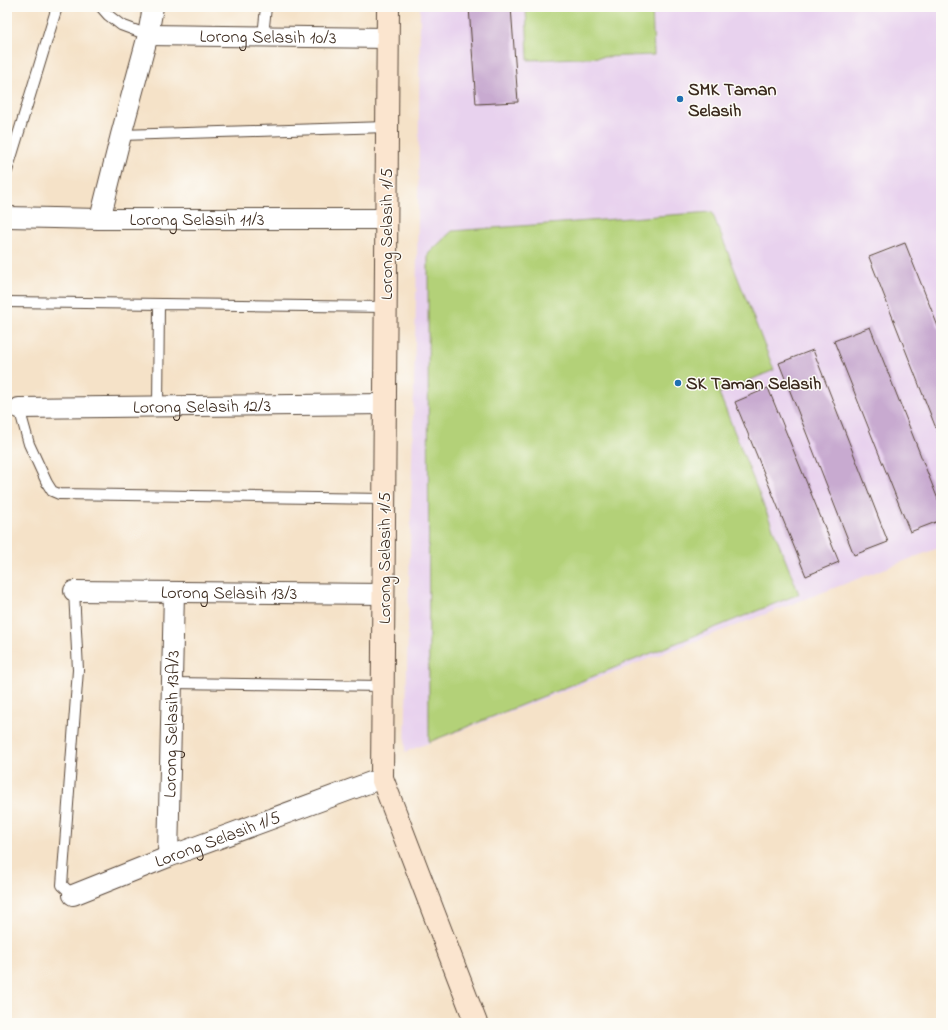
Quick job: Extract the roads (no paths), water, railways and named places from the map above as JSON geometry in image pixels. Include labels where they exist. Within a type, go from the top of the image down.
[{"type":"street","points":[[100,220],[148,35],[153,7]]},
{"type":"street","name":"Lorong Selasih 1/5","points":[[73,895],[168,857],[382,778],[388,7]]},
{"type":"street","name":"Lorong Selasih 10/3","points":[[148,35],[388,38]]},
{"type":"street","name":"Lorong Selasih 11/3","points":[[7,217],[100,220],[386,219]]},
{"type":"street","name":"Lorong Selasih 12/3","points":[[19,408],[385,404]]},
{"type":"street","name":"Lorong Selasih 13/3","points":[[74,591],[384,594]]},
{"type":"street","name":"Lorong Selasih 13A/3","points":[[168,857],[174,592]]},
{"type":"street","points":[[382,778],[476,1023]]},
{"type":"lane","points":[[7,171],[57,7]]},
{"type":"lane","points":[[101,7],[108,15],[121,25],[148,35]]},
{"type":"lane","points":[[263,36],[266,7]]},
{"type":"lane","points":[[121,135],[387,127]]},
{"type":"lane","points":[[7,302],[386,307]]},
{"type":"lane","points":[[158,406],[159,304]]},
{"type":"lane","points":[[19,408],[29,444],[47,483],[52,491],[59,494],[384,499]]},
{"type":"lane","points":[[73,895],[62,885],[78,670],[74,591]]},
{"type":"lane","points":[[172,684],[383,686]]},
{"type":"place","name":"SMK Taman Selasih","points":[[680,99]]},
{"type":"place","name":"SK Taman Selasih","points":[[678,383]]}]
